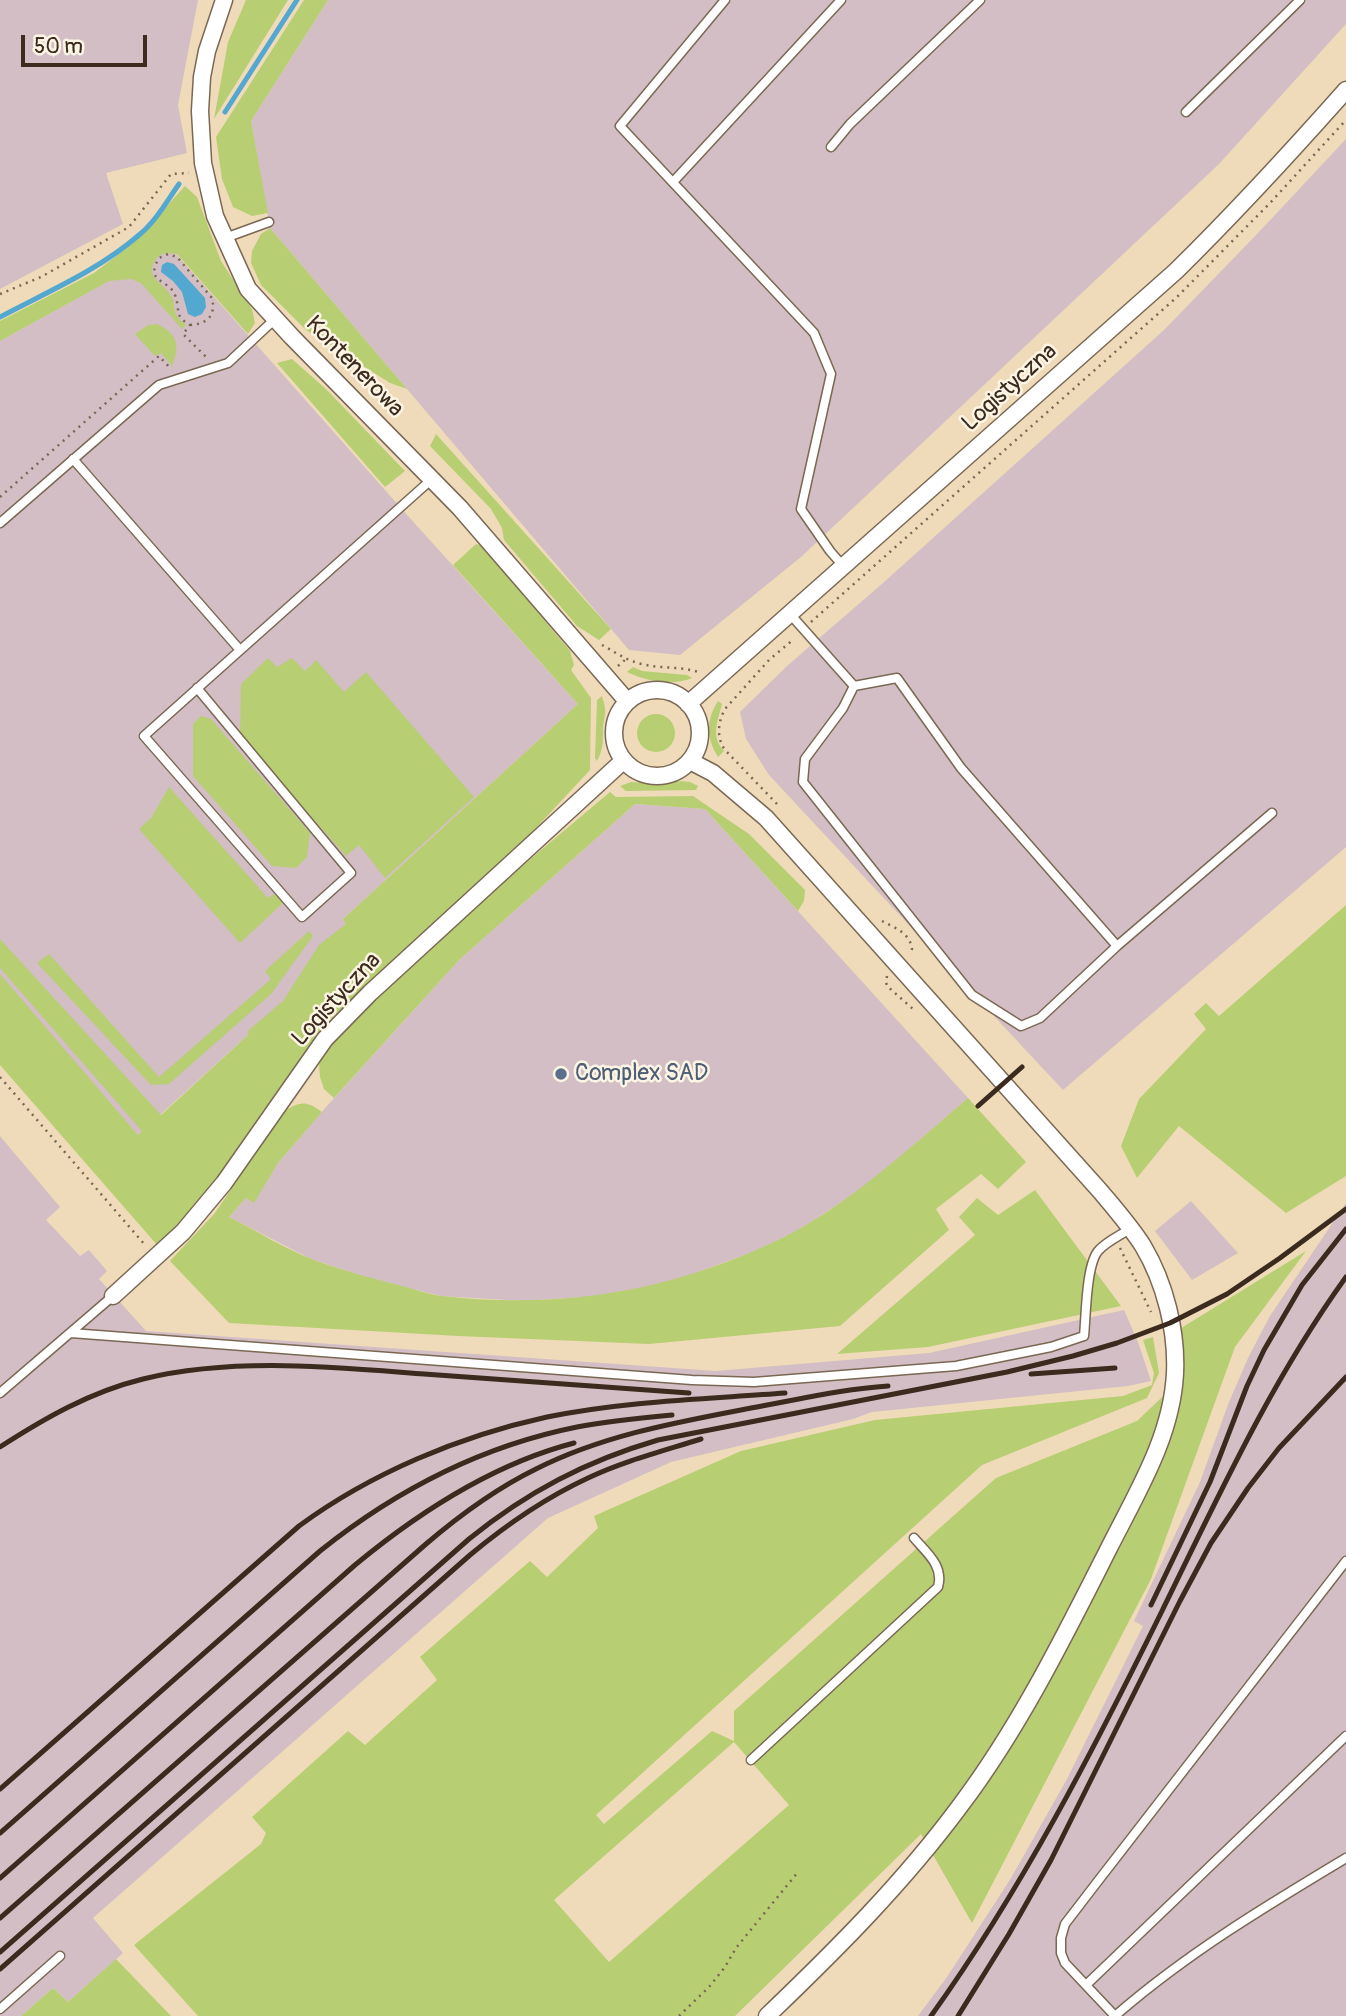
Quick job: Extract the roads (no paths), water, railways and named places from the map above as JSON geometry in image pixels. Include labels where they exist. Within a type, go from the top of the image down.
[{"type":"street","name":"Kontenerowa","points":[[224,0],[202,77],[200,111],[205,172],[215,216],[248,289],[474,523],[627,701]]},
{"type":"street","name":"Logistyczna","points":[[688,704],[1176,271],[1274,171],[1346,90]]},
{"type":"street","points":[[663,690],[688,704],[697,718],[700,740],[690,761],[682,769],[661,777],[650,776],[639,773],[623,761],[613,738],[617,716],[627,701],[641,693],[663,690]]},
{"type":"street","name":"Logistyczna","points":[[113,1296],[183,1232],[224,1182],[326,1039],[370,993],[623,761]]},
{"type":"street","points":[[690,761],[720,779],[766,818],[1093,1182],[1131,1228],[1158,1278],[1168,1309],[1175,1371],[1173,1398],[1164,1432],[1146,1474],[1060,1643],[1015,1724],[961,1805],[885,1899],[767,2016]]},
{"type":"lane","points":[[725,0],[620,126],[814,333],[831,374],[801,509],[843,566]]},
{"type":"lane","points":[[673,182],[841,0]]},
{"type":"lane","points":[[831,147],[850,124],[980,0]]},
{"type":"lane","points":[[1186,112],[1300,0]]},
{"type":"lane","points":[[225,238],[270,222]]},
{"type":"lane","points":[[0,523],[159,385],[228,363],[275,318]]},
{"type":"lane","points":[[73,459],[240,650]]},
{"type":"lane","points":[[197,688],[351,873],[302,917],[144,736],[197,688],[432,479]]},
{"type":"lane","points":[[790,614],[854,687]]},
{"type":"lane","points":[[854,687],[897,678],[961,768],[1117,946]]},
{"type":"lane","points":[[854,687],[843,708],[805,759],[803,782],[972,995],[1021,1026],[1040,1018],[1117,946],[1272,813]]},
{"type":"lane","points":[[71,1334],[692,1380],[754,1382],[956,1366],[1051,1348],[1084,1336],[1088,1288],[1098,1251],[1131,1228]]},
{"type":"lane","points":[[0,1393],[113,1296]]},
{"type":"lane","points":[[751,1760],[938,1587],[941,1578],[938,1567],[914,1538]]},
{"type":"lane","points":[[1346,1561],[1065,1924],[1061,1952],[1065,1963],[1115,2016],[1234,1926],[1346,1858]]},
{"type":"lane","points":[[1086,1985],[1346,1736]]},
{"type":"lane","points":[[0,2009],[60,1956]]},
{"type":"water","points":[[167,262],[174,264],[205,298],[206,307],[202,314],[195,317],[188,314],[182,292],[161,272],[162,265]]},
{"type":"waterway","points":[[225,112],[297,0]]},
{"type":"waterway","points":[[0,317],[72,280],[123,248],[151,224],[179,184]]},
{"type":"railway","points":[[978,1106],[1022,1067]]},
{"type":"railway","points":[[0,1952],[469,1539],[513,1507],[558,1480],[606,1458],[658,1440],[1007,1372],[1117,1343],[1170,1323],[1227,1294],[1346,1209]]},
{"type":"railway","points":[[1151,1605],[1210,1482],[1247,1386],[1264,1350],[1302,1285],[1346,1229]]},
{"type":"railway","points":[[931,2016],[996,1919],[1055,1818],[1110,1715],[1247,1440],[1293,1357],[1346,1277]]},
{"type":"railway","points":[[0,1447],[51,1416],[123,1384],[177,1372],[212,1368],[318,1367],[689,1393]]},
{"type":"railway","points":[[1031,1374],[1115,1368]]},
{"type":"railway","points":[[958,2016],[1051,1860],[1211,1543],[1279,1448],[1346,1377]]},
{"type":"railway","points":[[0,1918],[426,1544],[506,1485],[561,1457],[641,1431],[820,1395],[888,1386]]},
{"type":"railway","points":[[0,1789],[299,1526],[386,1473],[449,1446],[547,1417],[636,1404],[785,1393]]},
{"type":"railway","points":[[0,1833],[320,1551],[378,1509],[441,1474],[507,1446],[577,1427],[672,1415]]},
{"type":"railway","points":[[0,1969],[498,1533],[541,1503],[588,1478],[630,1461],[701,1439]]},
{"type":"railway","points":[[0,1878],[379,1545],[431,1509],[486,1477],[515,1463],[574,1443]]},
{"type":"place","name":"Complex SAD","points":[[561,1074]]}]
